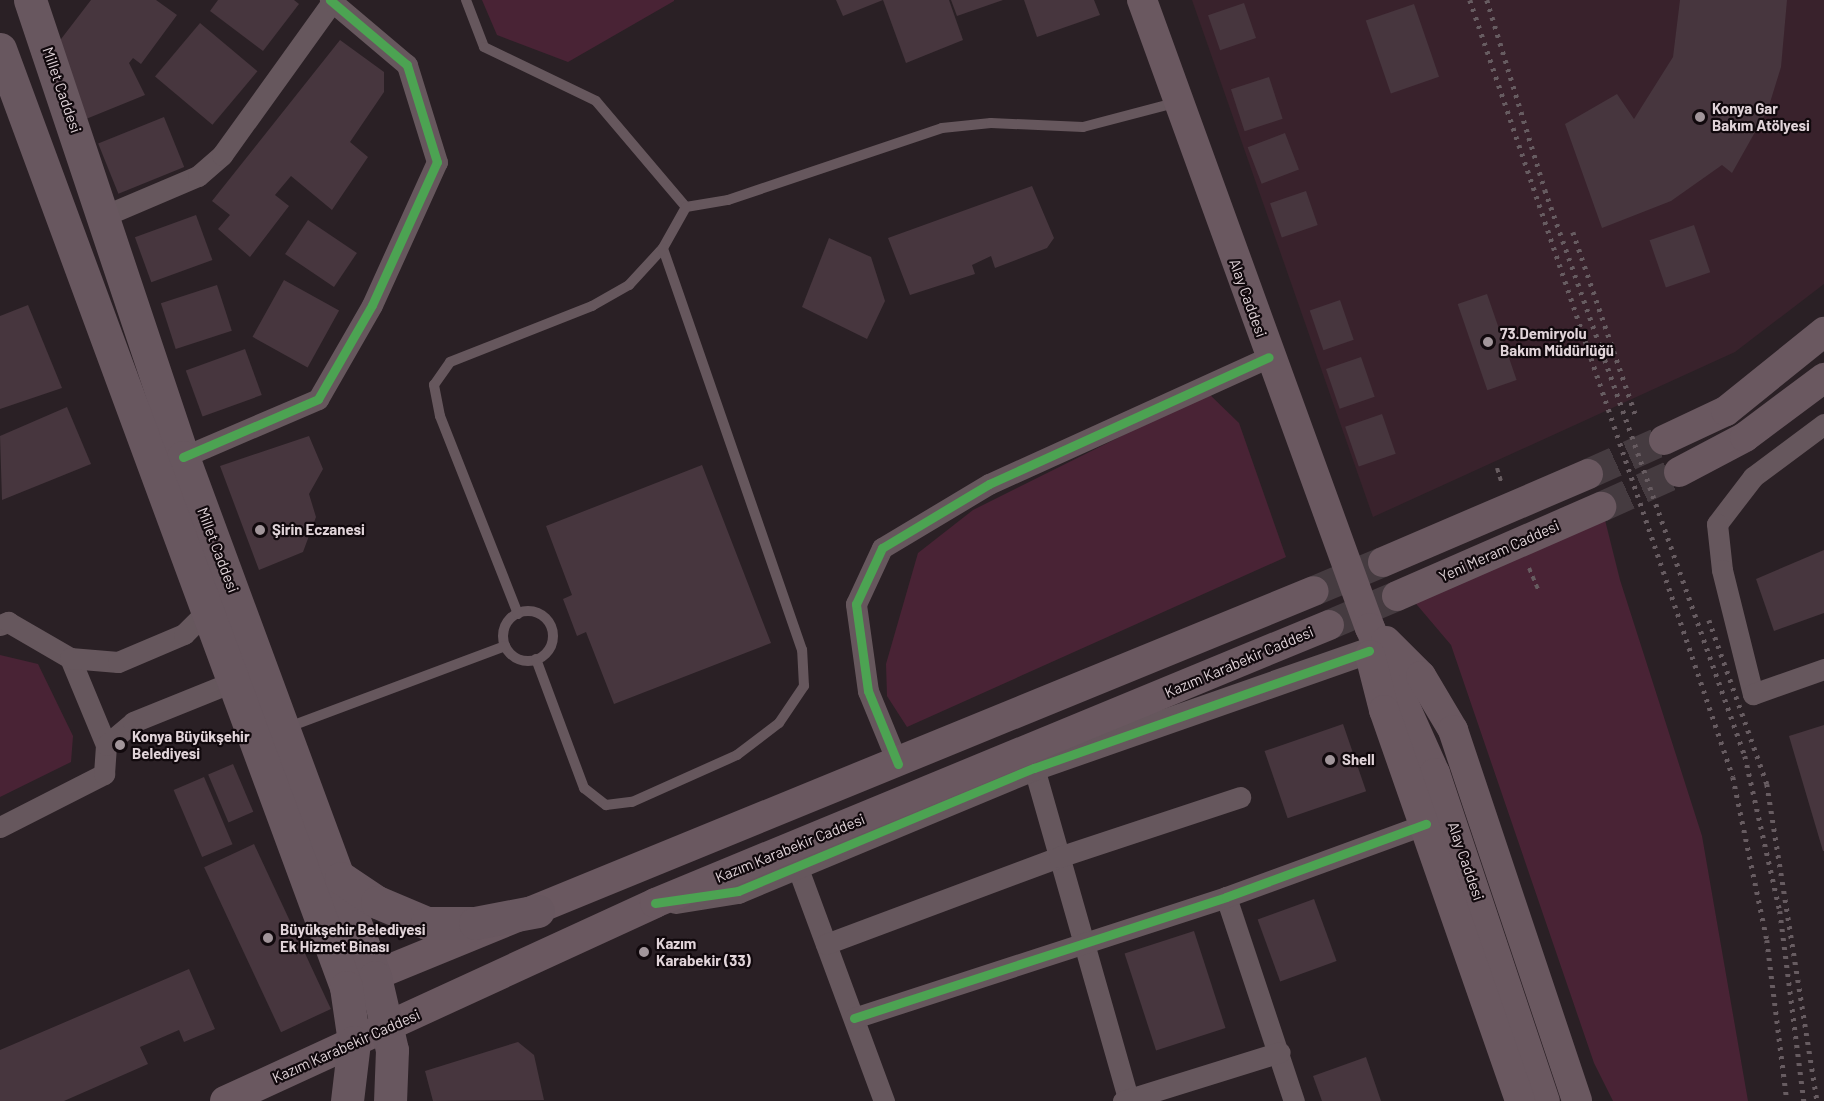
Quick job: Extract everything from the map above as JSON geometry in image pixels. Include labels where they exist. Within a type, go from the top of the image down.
[{"type":"main road","name":"Millet Caddesi","points":[[30,0],[106,215],[183,457],[341,878],[360,982],[347,1101]]},
{"type":"main road","name":"Alay Caddesi","points":[[1142,0],[1370,639],[1435,773],[1545,1101]]},
{"type":"main road","name":"Millet Caddesi","points":[[0,49],[232,682],[360,982],[388,1027],[390,1101]]},
{"type":"main road","points":[[1664,440],[1726,411],[1824,332]]},
{"type":"main road","points":[[1679,472],[1745,437],[1824,378]]},
{"type":"main road","points":[[1383,562],[1588,474]]},
{"type":"main road","name":"Yeni Meram Caddesi","points":[[1397,596],[1601,507]]},
{"type":"main road","points":[[360,982],[898,764],[1314,591]]},
{"type":"main road","name":"Kazım Karabekir Caddesi","points":[[225,1101],[655,903],[1329,625]]},
{"type":"main road","name":"Alay Caddesi","points":[[1370,639],[1384,710],[1426,824],[1520,1101]]},
{"type":"main road","points":[[1370,639],[1421,676],[1453,730],[1577,1101]]},
{"type":"main road","points":[[341,878],[377,902],[427,922],[475,923],[538,911]]},
{"type":"street","points":[[106,215],[198,176],[222,155],[331,1],[407,65],[437,162],[372,305],[318,399],[183,457]]},
{"type":"street","points":[[898,764],[868,691],[856,604],[882,548],[989,484],[1269,357]]},
{"type":"street","points":[[1824,424],[1753,477],[1717,524],[1722,570],[1753,694],[1824,669]]},
{"type":"street","points":[[0,625],[8,622],[70,658],[118,662],[184,634],[206,612]]},
{"type":"street","points":[[655,903],[738,891],[1034,768],[1370,639]]},
{"type":"street","points":[[0,827],[104,774],[106,745],[70,658]]},
{"type":"street","points":[[106,745],[133,722],[232,682]]},
{"type":"street","points":[[1034,768],[1127,1100],[1280,1052]]},
{"type":"street","points":[[826,944],[1059,856],[1240,797]]},
{"type":"street","points":[[854,1018],[1226,897],[1426,824]]},
{"type":"street","points":[[797,866],[885,1101]]},
{"type":"street","points":[[1226,897],[1280,1052],[1294,1101]]},
{"type":"lane","points":[[466,0],[484,47],[596,101],[686,207]]},
{"type":"lane","points":[[686,207],[728,200],[942,128],[991,123],[1083,127],[1178,102]]},
{"type":"lane","points":[[518,614],[440,416],[434,385],[450,362],[611,297],[663,248],[686,207]]},
{"type":"lane","points":[[536,659],[584,788],[606,805],[632,802],[737,755],[779,723],[804,686],[802,650],[663,248]]},
{"type":"lane","points":[[518,614],[540,615],[550,627],[552,642],[536,659],[521,660],[505,646],[506,624],[518,614]]},
{"type":"lane","points":[[285,728],[505,646]]},
{"type":"path","points":[[1527,563],[1539,591]]},
{"type":"shaded area","points":[[482,0],[674,1],[568,62],[497,35]]},
{"type":"shaded area","points":[[1192,0],[1824,0],[1824,284],[1735,352],[1373,517]]},
{"type":"shaded area","points":[[1208,393],[1239,423],[1286,557],[907,727],[887,696],[886,664],[918,553],[973,510]]},
{"type":"shaded area","points":[[1600,500],[1620,580],[1702,836],[1748,1101],[1613,1101],[1594,1063],[1451,645],[1412,599]]},
{"type":"shaded area","points":[[0,655],[38,664],[73,736],[71,762],[0,797]]},
{"type":"building","points":[[91,0],[156,0],[177,15],[141,64],[133,58],[129,63],[145,95],[86,119],[58,43]]},
{"type":"building","points":[[218,0],[294,0],[299,4],[263,51],[210,11]]},
{"type":"building","points":[[836,0],[883,0],[843,16]]},
{"type":"building","points":[[883,0],[949,0],[963,40],[906,63]]},
{"type":"building","points":[[951,0],[1003,0],[957,16]]},
{"type":"building","points":[[1024,0],[1094,0],[1100,15],[1037,37]]},
{"type":"building","name":"Konya Gar Bakım Atölyesi","points":[[1680,0],[1787,0],[1781,67],[1768,109],[1732,173],[1722,165],[1671,201],[1602,228],[1565,124],[1617,94],[1634,119],[1673,57]]},
{"type":"building","points":[[1244,3],[1256,38],[1220,50],[1208,15]]},
{"type":"building","points":[[1414,4],[1439,77],[1391,93],[1366,21]]},
{"type":"building","points":[[200,23],[257,71],[212,125],[155,77]]},
{"type":"building","points":[[340,40],[384,72],[384,92],[350,142],[368,157],[332,210],[291,176],[275,195],[289,206],[250,257],[218,229],[230,215],[212,201]]},
{"type":"building","points":[[1269,77],[1283,119],[1245,131],[1231,89]]},
{"type":"building","points":[[164,117],[184,167],[118,194],[98,144]]},
{"type":"building","points":[[1285,133],[1299,169],[1262,184],[1248,147]]},
{"type":"building","points":[[1032,186],[1054,238],[1047,248],[995,268],[991,256],[972,265],[975,274],[910,295],[888,238]]},
{"type":"building","points":[[1306,191],[1318,225],[1282,237],[1270,203]]},
{"type":"building","points":[[196,215],[212,260],[151,282],[135,237]]},
{"type":"building","points":[[308,220],[357,253],[334,287],[285,254]]},
{"type":"building","points":[[1694,225],[1710,272],[1666,288],[1650,240]]},
{"type":"building","points":[[829,238],[871,257],[885,301],[867,339],[802,307]]},
{"type":"building","points":[[284,280],[339,311],[308,367],[252,337]]},
{"type":"building","points":[[217,285],[232,331],[176,349],[161,303]]},
{"type":"building","name":"73.Demiryolu Bakım Müdürlüğü","points":[[1487,294],[1517,380],[1487,390],[1458,304]]},
{"type":"building","points":[[1340,300],[1354,340],[1323,350],[1310,310]]},
{"type":"building","points":[[28,305],[62,388],[0,409],[0,316]]},
{"type":"building","points":[[245,349],[262,395],[203,417],[186,371]]},
{"type":"building","points":[[1361,357],[1375,397],[1340,409],[1326,369]]},
{"type":"building","points":[[67,407],[91,464],[2,500],[0,436]]},
{"type":"building","points":[[1382,414],[1396,454],[1359,466],[1345,427]]},
{"type":"building","points":[[309,436],[323,469],[309,494],[316,517],[303,552],[259,570],[220,466]]},
{"type":"building","points":[[702,465],[771,643],[614,704],[586,632],[577,636],[563,599],[572,595],[546,526]]},
{"type":"building","points":[[1824,550],[1824,613],[1774,631],[1756,579]]},
{"type":"building","points":[[1343,724],[1366,791],[1288,818],[1265,751]]},
{"type":"building","points":[[1824,725],[1824,851],[1823,851],[1789,736]]},
{"type":"building","points":[[233,764],[253,812],[228,822],[208,775]]},
{"type":"building","points":[[204,777],[233,844],[202,857],[174,790]]},
{"type":"building","name":"Büyükşehir Belediyesi Ek Hizmet Binası","points":[[254,844],[331,1009],[281,1032],[204,867]]},
{"type":"building","points":[[1314,899],[1337,961],[1280,982],[1258,920]]},
{"type":"building","points":[[1194,931],[1226,1028],[1156,1051],[1125,954]]},
{"type":"building","points":[[189,969],[215,1029],[184,1042],[179,1030],[140,1047],[148,1064],[64,1101],[0,1101],[0,1050]]},
{"type":"building","points":[[518,1042],[534,1055],[544,1100],[433,1101],[425,1071]]},
{"type":"building","points":[[1366,1057],[1381,1101],[1322,1101],[1313,1076]]},
{"type":"tunnel","points":[[1588,474],[1664,440]]},
{"type":"tunnel","points":[[1601,507],[1679,472]]},
{"type":"tunnel","points":[[1314,591],[1383,562]]},
{"type":"tunnel","points":[[1329,625],[1397,596]]},
{"type":"railway","points":[[1470,0],[1733,777],[1767,940],[1787,1101]]},
{"type":"railway","points":[[1487,0],[1545,190],[1745,756],[1780,911],[1804,1101]]},
{"type":"railway","points":[[1573,232],[1636,416]]},
{"type":"railway","points":[[1709,620],[1767,784],[1817,1101]]},
{"type":"cycle path","points":[[183,457],[318,399],[372,305],[437,162],[407,65],[330,0]]},
{"type":"cycle path","points":[[898,764],[868,691],[856,604],[882,548],[989,484],[1269,357]]},
{"type":"cycle path","points":[[655,903],[738,891],[1034,768],[1369,651]]},
{"type":"cycle path","points":[[854,1018],[1226,897],[1426,824]]},
{"type":"place","name":"Konya Gar Bakım Atölyesi","points":[[1700,117]]},
{"type":"place","name":"73.Demiryolu Bakım Müdürlüğü","points":[[1488,342]]},
{"type":"place","name":"Şirin Eczanesi","points":[[260,530]]},
{"type":"place","name":"Konya Büyükşehir Belediyesi","points":[[120,745]]},
{"type":"place","name":"Shell","points":[[1330,760]]},
{"type":"place","name":"Büyükşehir Belediyesi Ek Hizmet Binası","points":[[268,938]]},
{"type":"place","name":"Kazım Karabekir (33)","points":[[644,952]]}]
